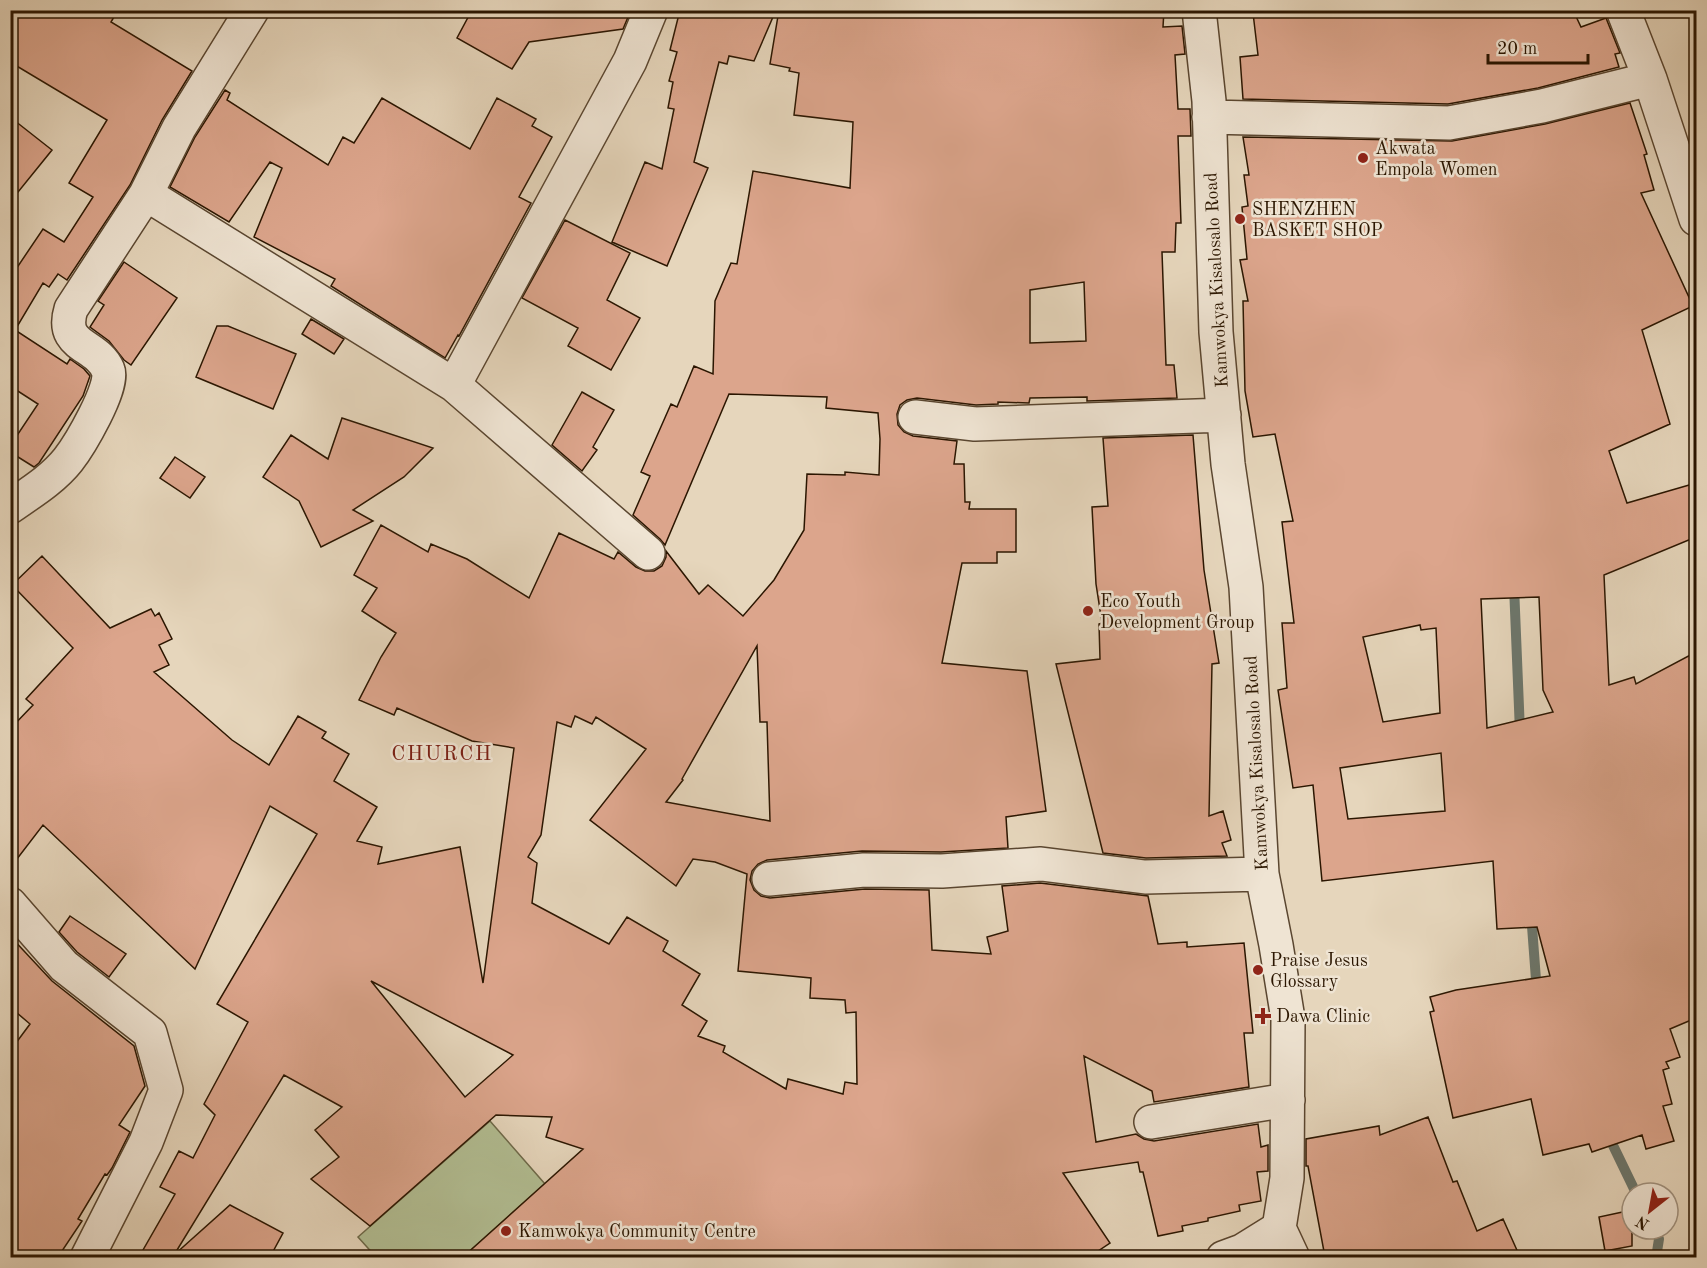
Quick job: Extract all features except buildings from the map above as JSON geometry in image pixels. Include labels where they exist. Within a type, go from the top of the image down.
[{"type":"street","points":[[10,507],[38,489],[68,461],[103,400],[110,376],[102,360],[72,336],[68,318],[71,309],[146,194],[179,128],[252,10]]},
{"type":"street","points":[[454,385],[630,61],[651,10]]},
{"type":"street","name":"Kamwokya Kisalosalo Road","points":[[1199,10],[1209,117],[1216,332],[1228,464],[1246,587],[1262,874],[1288,1019],[1287,1178],[1279,1228]]},
{"type":"street","points":[[1623,10],[1650,78],[1696,219]]},
{"type":"street","points":[[1209,117],[1449,123],[1542,106],[1650,78]]},
{"type":"street","points":[[146,194],[454,385],[648,553]]},
{"type":"street","points":[[915,417],[975,424],[1224,415]]},
{"type":"street","points":[[769,879],[864,870],[942,871],[1041,864],[1145,877],[1262,874]]},
{"type":"street","points":[[10,904],[64,966],[150,1033],[166,1090],[146,1143],[87,1257]]},
{"type":"street","points":[[1151,1122],[1288,1100]]},
{"type":"street","points":[[1223,1257],[1242,1251],[1279,1228],[1293,1257]]},
{"type":"green space","points":[[490,1121],[545,1184],[463,1257],[376,1257],[358,1237]]},
{"type":"waterway","points":[[1514,586],[1520,732]]},
{"type":"waterway","points":[[1531,913],[1537,993]]},
{"type":"waterway","points":[[1607,1133],[1630,1181]]},
{"type":"waterway","points":[[1656,1258],[1659,1241]]},
{"type":"place","name":"Akwata Empola Women","points":[[1363,158]]},
{"type":"place","name":"SHENZHEN BASKET SHOP","points":[[1240,219]]},
{"type":"place","name":"Eco Youth Development Group","points":[[1088,611]]},
{"type":"place","name":"Praise Jesus Glossary","points":[[1258,970]]},
{"type":"place","name":"Dawa Clinic","points":[[1263,1016]]},
{"type":"place","name":"Kamwokya Community Centre","points":[[506,1231]]},
{"type":"district","name":"CHURCH","points":[[442,753]]}]
